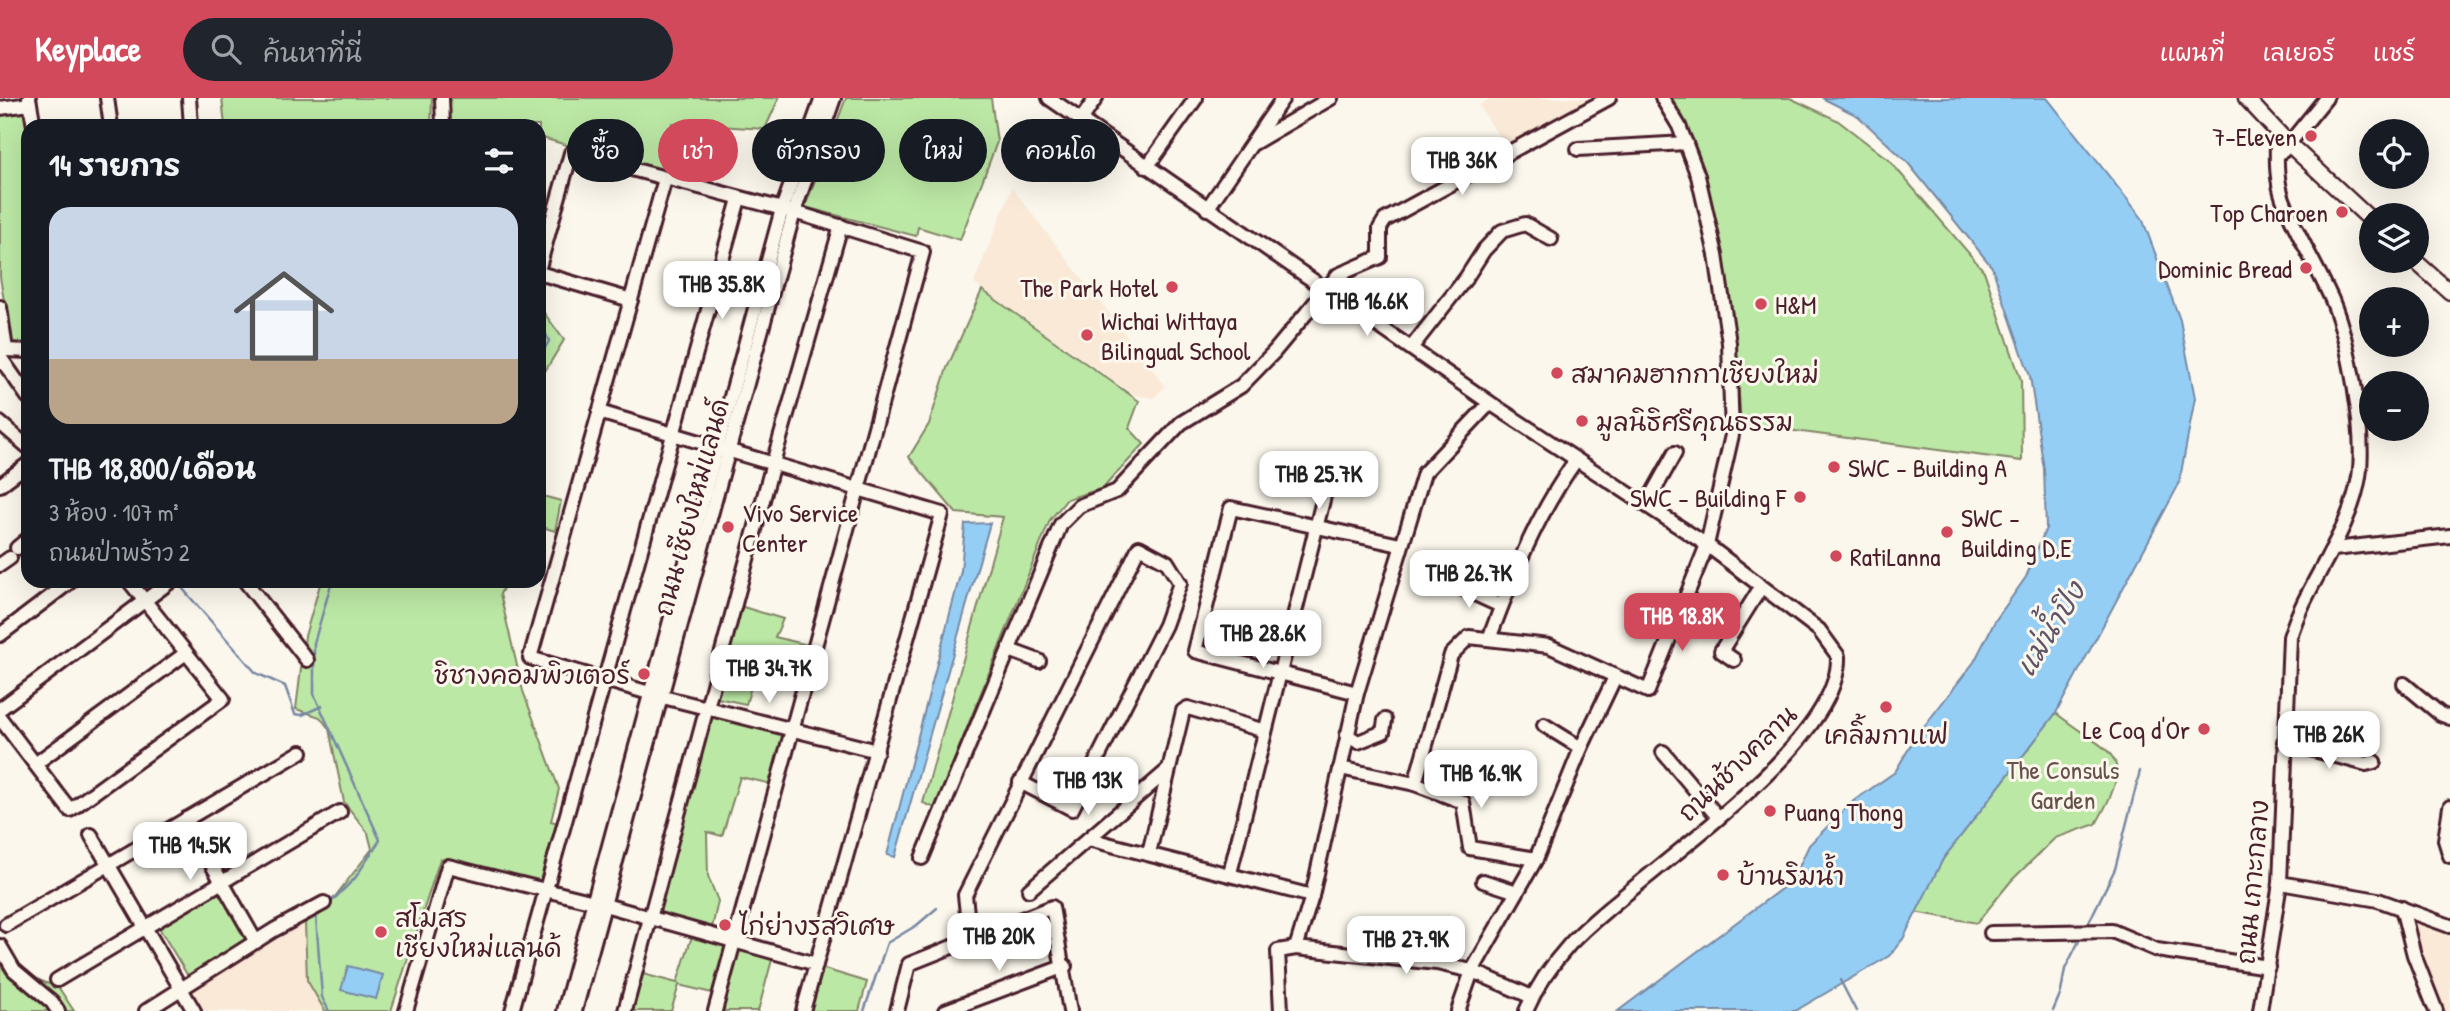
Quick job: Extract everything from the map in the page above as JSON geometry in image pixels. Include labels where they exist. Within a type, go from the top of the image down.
[{"type":"main road","points":[[2246,98],[2289,144],[2359,209]]},
{"type":"main road","points":[[2429,273],[2450,292]]},
{"type":"street","points":[[107,98],[110,119]]},
{"type":"street","points":[[189,98],[190,119]]},
{"type":"street","points":[[442,98],[443,119]]},
{"type":"street","name":"ถนน เชียงใหม่แลนด์","points":[[658,695],[717,446],[822,98]]},
{"type":"street","name":"ถนน เชียงใหม่แลนด์","points":[[564,1011],[599,903],[730,451],[788,210],[834,98]]},
{"type":"street","name":"ถนนช้างคลาน","points":[[1049,98],[1080,119]]},
{"type":"street","points":[[1082,119],[1097,98]]},
{"type":"street","points":[[1147,167],[1196,98]]},
{"type":"street","points":[[1207,209],[1283,98]]},
{"type":"street","points":[[1251,145],[1331,98]]},
{"type":"street","points":[[922,858],[1062,524],[1071,511],[1111,495],[1181,423],[1241,386],[1274,352],[1325,288],[1344,270],[1380,257],[1380,228],[1385,220],[1609,98]]},
{"type":"street","points":[[1415,784],[1451,655],[1468,637],[1549,646],[1648,691],[1707,545],[1732,435],[1732,377],[1716,255],[1698,176],[1686,143],[1662,98]]},
{"type":"street","points":[[2277,156],[2326,98]]},
{"type":"street","points":[[0,108],[30,101],[33,119]]},
{"type":"street","name":"ถนน เกาะกลาง","points":[[2260,1011],[2280,883],[2290,637],[2302,604],[2334,549],[2359,478],[2361,441],[2337,314],[2283,199],[2277,156],[2277,131]]},
{"type":"street","points":[[1578,149],[1686,143]]},
{"type":"street","name":"ถนนช้างคลาน","points":[[1120,148],[1490,403],[1707,545],[1819,630],[1838,656],[1836,681],[1807,731],[1718,817],[1570,944],[1532,997],[1526,1011]]},
{"type":"street","points":[[546,242],[571,153],[658,177]]},
{"type":"street","points":[[664,182],[530,658],[658,695],[877,751]]},
{"type":"street","points":[[676,182],[788,210],[923,252],[856,488],[736,942],[715,1011]]},
{"type":"street","points":[[512,1011],[739,199]]},
{"type":"street","points":[[1411,348],[1466,278],[1484,250],[1502,231],[1525,224],[1551,239]]},
{"type":"street","points":[[625,1011],[773,463],[842,226]]},
{"type":"street","points":[[546,275],[631,300]]},
{"type":"street","points":[[0,307],[2,354],[21,385]]},
{"type":"street","points":[[2,354],[21,352]]},
{"type":"street","points":[[1296,948],[1312,896],[1357,693],[1424,473],[1490,403]]},
{"type":"street","points":[[599,412],[942,514],[803,1011]]},
{"type":"street","points":[[0,422],[21,441]]},
{"type":"street","points":[[1646,505],[1675,453]]},
{"type":"street","points":[[1489,639],[1518,561],[1548,499],[1576,460]]},
{"type":"street","points":[[0,485],[21,469]]},
{"type":"street","points":[[1230,873],[1329,476]]},
{"type":"street","points":[[1357,693],[1195,651],[1231,508],[1400,545]]},
{"type":"street","points":[[2334,549],[2450,536]]},
{"type":"street","points":[[970,941],[965,895],[1020,782],[1139,547],[1167,562],[1180,583],[1165,625],[1072,809],[1020,782]]},
{"type":"street","points":[[1451,583],[1501,606]]},
{"type":"street","points":[[1734,660],[1721,651],[1761,587]]},
{"type":"street","points":[[0,635],[62,588]]},
{"type":"street","points":[[0,718],[70,810],[223,699],[134,588]]},
{"type":"street","points":[[0,709],[162,588]]},
{"type":"street","points":[[250,588],[307,660]]},
{"type":"street","points":[[1009,650],[1039,661]]},
{"type":"street","points":[[35,764],[186,653]]},
{"type":"street","points":[[1458,1011],[1472,971],[1536,859],[1581,748],[1615,677]]},
{"type":"street","points":[[2404,684],[2440,714],[2450,718]]},
{"type":"street","points":[[1149,853],[1179,717],[1188,708],[1265,731]]},
{"type":"street","points":[[1347,735],[1358,742],[1367,739],[1383,732],[1385,720]]},
{"type":"street","points":[[1544,725],[1581,748]]},
{"type":"street","points":[[2284,742],[2366,764],[2374,762]]},
{"type":"street","points":[[6,925],[301,752]]},
{"type":"street","points":[[1663,752],[1718,817]]},
{"type":"street","points":[[1340,768],[1415,784],[1463,802],[1470,848],[1536,859]]},
{"type":"street","points":[[1029,890],[1168,769]]},
{"type":"street","points":[[2450,807],[2445,840],[2450,856]]},
{"type":"street","points":[[57,980],[340,812]]},
{"type":"street","points":[[186,819],[256,942]]},
{"type":"street","points":[[91,835],[194,1011]]},
{"type":"street","points":[[1088,839],[1312,896]]},
{"type":"street","points":[[406,1011],[448,866],[599,903],[816,964]]},
{"type":"street","points":[[1483,881],[1517,892]]},
{"type":"street","points":[[2280,883],[2378,900],[2450,926]]},
{"type":"street","points":[[146,1011],[324,903]]},
{"type":"street","name":"ถนน เชียงใหม่แลนด์","points":[[575,1011],[599,903]]},
{"type":"street","points":[[897,1011],[909,964],[1052,907],[1065,966],[1070,1011]]},
{"type":"street","points":[[2402,908],[2414,955],[2436,1011]]},
{"type":"street","points":[[1991,933],[2083,934],[2112,931],[2157,950],[2268,967]]},
{"type":"street","points":[[0,946],[14,970],[52,1002],[58,1011]]},
{"type":"street","points":[[1281,1011],[1278,951],[1296,948],[1437,962],[1472,971],[1532,997]]},
{"type":"street","points":[[945,1011],[1065,966]]},
{"type":"shaded area","points":[[1491,98],[1596,98],[1506,148],[1479,105]]},
{"type":"shaded area","name":"Wichai Wittaya Bilingual School","points":[[1012,188],[1165,386],[1154,398],[1134,395],[974,283]]},
{"type":"shaded area","points":[[2407,919],[2450,928],[2450,1011],[2442,1011]]},
{"type":"shaded area","points":[[305,923],[307,980],[325,1011],[187,1011],[178,995]]},
{"type":"green space","points":[[222,98],[432,98],[431,119],[224,119]]},
{"type":"green space","points":[[446,98],[779,98],[770,119],[752,119],[752,128],[738,127],[738,119],[658,119],[658,172],[644,168],[644,119],[567,119],[567,145],[546,139],[546,119],[445,119]]},
{"type":"green space","points":[[846,98],[991,98],[997,142],[987,168],[987,119],[899,119],[899,182],[982,182],[960,240],[918,227],[916,236],[805,207],[814,182],[885,182],[885,119],[838,119]]},
{"type":"green space","points":[[1672,98],[1790,98],[1837,120],[1889,160],[1984,271],[2021,380],[2022,461],[1741,424],[1732,321],[1706,176],[1692,138]]},
{"type":"green space","points":[[26,108],[27,119],[21,119],[21,345],[11,343],[0,277],[0,111]]},
{"type":"green space","points":[[982,290],[1139,401],[1129,428],[1144,444],[1103,488],[1067,499],[1050,520],[935,808],[923,803],[1003,517],[956,513],[909,457],[929,424],[947,368]]},
{"type":"green space","points":[[546,316],[564,340],[546,370]]},
{"type":"green space","points":[[546,497],[561,501],[555,531],[546,528]]},
{"type":"green space","points":[[319,588],[503,588],[500,594],[523,691],[559,789],[551,821],[562,824],[545,885],[440,859],[391,1011],[325,1011],[307,980],[305,923],[323,912],[372,849],[368,833],[344,802],[329,729],[320,717],[296,709],[305,636]]},
{"type":"green space","points":[[740,606],[783,619],[775,637],[808,645],[802,669],[759,660],[746,704],[717,698]]},
{"type":"green space","points":[[710,712],[786,730],[772,784],[740,777],[722,836],[707,832],[708,876],[718,901],[712,928],[657,915]]},
{"type":"green space","name":"The Consuls Garden","points":[[2056,713],[2104,748],[2112,757],[2116,768],[2109,800],[2096,824],[2055,838],[2011,881],[1977,923],[1914,912],[1943,859]]},
{"type":"green space","points":[[219,890],[248,939],[188,976],[158,926]]},
{"type":"green space","points":[[692,936],[726,945],[712,993],[679,985],[671,1011],[630,1011],[639,973],[677,983]]},
{"type":"green space","points":[[739,946],[773,956],[758,1011],[720,1011]]},
{"type":"green space","points":[[0,964],[6,973],[12,969],[59,988],[74,1011],[0,1011]]},
{"type":"green space","points":[[821,968],[867,982],[859,1011],[810,1011]]},
{"type":"water","name":"แม่น้ำปิง","points":[[1822,98],[2047,98],[2142,218],[2180,320],[2195,398],[2179,484],[2056,713],[1943,859],[1903,939],[1889,956],[1795,1011],[1618,1011],[1793,880],[1809,845],[1852,802],[1895,772],[1915,738],[1974,662],[1995,621],[2026,577],[2046,528],[2044,469],[2030,376],[1992,267],[1908,163],[1858,116]]},
{"type":"water","points":[[990,523],[895,857],[887,855],[961,571],[965,524]]},
{"type":"water","points":[[348,966],[383,975],[376,999],[341,990]]},
{"type":"waterway","points":[[546,334],[549,341],[546,346]]},
{"type":"waterway","points":[[182,588],[256,673],[285,686],[295,714],[302,715],[322,706]]},
{"type":"waterway","points":[[329,1011],[322,997],[316,917],[355,878],[380,840],[314,694],[314,643],[330,588]]},
{"type":"waterway","points":[[2087,926],[2115,869],[2140,771]]},
{"type":"waterway","points":[[864,1011],[887,943],[917,925],[937,908]]},
{"type":"waterway","points":[[2053,1011],[2061,992],[2065,969],[2082,935]]},
{"type":"waterway","points":[[1840,980],[1856,1011]]},
{"type":"place","name":"7-Eleven","points":[[2311,136]]},
{"type":"place","name":"Top Charoen","points":[[2342,212]]},
{"type":"place","name":"Dominic Bread","points":[[2306,268]]},
{"type":"place","name":"The Park Hotel","points":[[1172,287]]},
{"type":"place","name":"H&M","points":[[1761,304]]},
{"type":"place","name":"Wichai Wittaya Bilingual School","points":[[1087,335]]},
{"type":"place","name":"สมาคมฮากกาเชียงใหม่","points":[[1557,373]]},
{"type":"place","name":"มูลนิธิศรีคุณธรรม","points":[[1582,421]]},
{"type":"place","name":"SWC - Building A","points":[[1834,467]]},
{"type":"place","name":"SWC - Building F","points":[[1800,497]]},
{"type":"place","name":"Vivo Service Center","points":[[728,527]]},
{"type":"place","name":"SWC - Building D,E","points":[[1947,532]]},
{"type":"place","name":"RatiLanna","points":[[1836,556]]},
{"type":"place","name":"ชิชางคอมพิวเตอร์","points":[[644,674]]},
{"type":"place","name":"เคลิ้มกาแฟ","points":[[1886,707]]},
{"type":"place","name":"Le Coq d'Or","points":[[2204,729]]},
{"type":"place","name":"Puang Thong","points":[[1770,811]]},
{"type":"place","name":"บ้านริมน้ำ","points":[[1723,875]]},
{"type":"place","name":"ไก่ย่างรสวิเศษ","points":[[725,925]]},
{"type":"place","name":"สโมสร เชียงใหม่แลนด้","points":[[381,932]]}]
